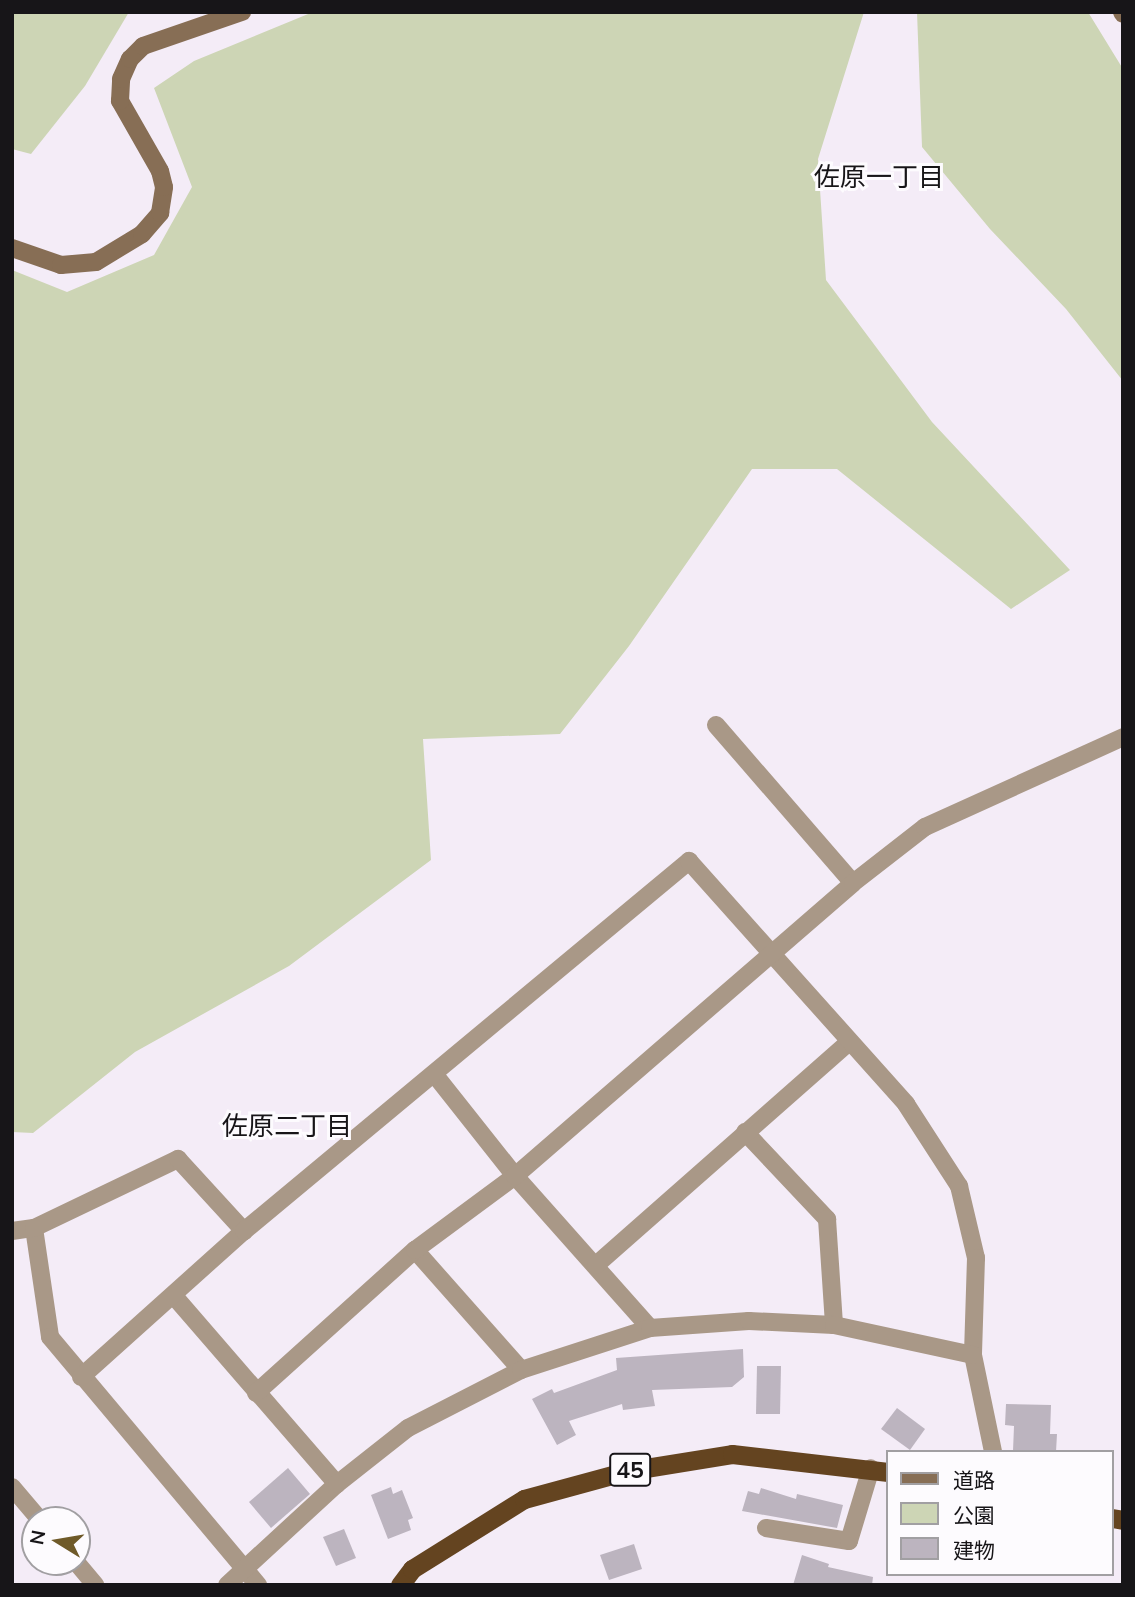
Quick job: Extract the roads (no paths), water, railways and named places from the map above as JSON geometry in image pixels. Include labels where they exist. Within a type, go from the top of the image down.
[{"type":"highway","name":"45","points":[[400,1585],[412,1569],[524,1499],[627,1471],[732,1454],[880,1470]]},
{"type":"main road","points":[[12,248],[61,265],[96,262],[142,234],[160,213],[164,187],[160,171],[120,101],[121,79],[130,59],[144,46],[242,12]]},
{"type":"street","points":[[716,725],[853,883]]},
{"type":"street","points":[[256,1392],[415,1250],[515,1176],[853,883],[946,814],[1123,737]]},
{"type":"street","points":[[81,1377],[244,1231],[435,1075],[689,861],[906,1104],[959,1186],[976,1258],[973,1355],[993,1450]]},
{"type":"street","points":[[596,1265],[849,1042]]},
{"type":"street","points":[[435,1075],[515,1176],[650,1328]]},
{"type":"street","points":[[745,1132],[827,1219],[834,1325]]},
{"type":"street","points":[[12,1231],[34,1228],[178,1158],[244,1231]]},
{"type":"street","points":[[34,1228],[50,1337],[258,1585]]},
{"type":"street","points":[[415,1250],[522,1370]]},
{"type":"street","points":[[174,1296],[337,1484]]},
{"type":"street","points":[[227,1585],[242,1568],[337,1484],[408,1429],[522,1370],[650,1328],[749,1321],[834,1325],[973,1355]]},
{"type":"street","points":[[766,1528],[849,1541],[880,1470]]},
{"type":"street","points":[[12,1487],[28,1506]]},
{"type":"district","name":"佐原一丁目","points":[[879,177]]},
{"type":"district","name":"佐原二丁目","points":[[287,1126]]}]
